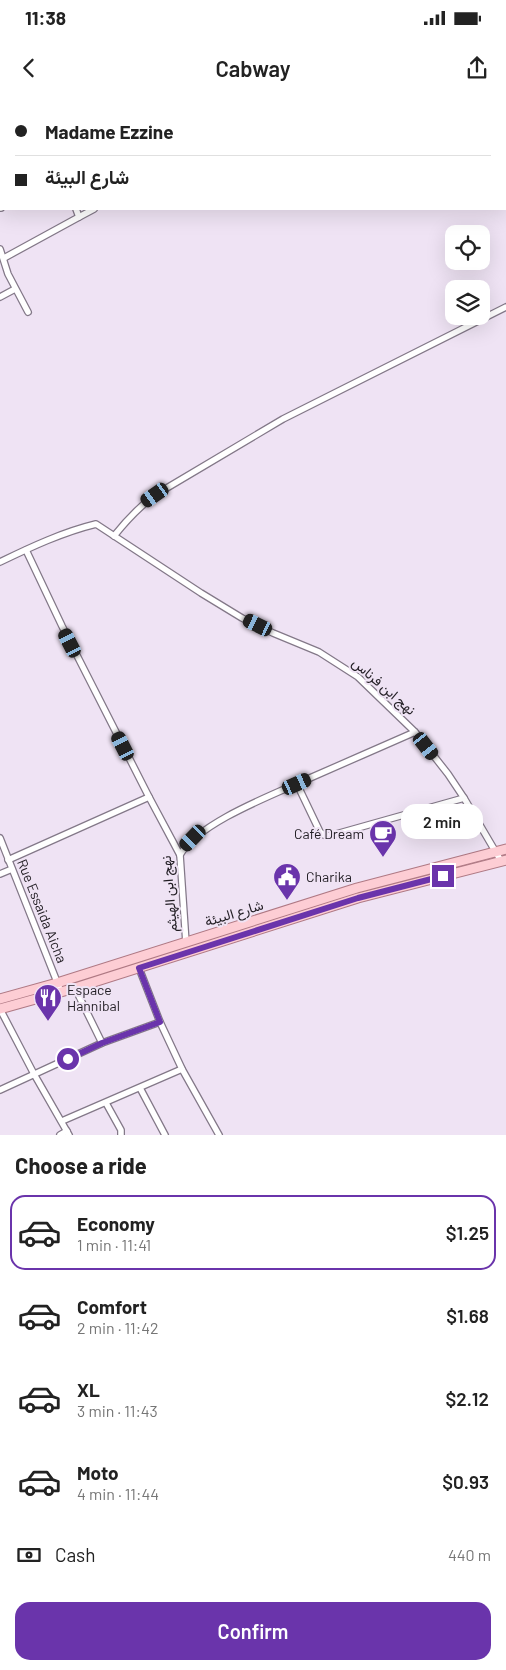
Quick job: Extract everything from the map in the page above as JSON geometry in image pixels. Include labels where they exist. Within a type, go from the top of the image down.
[{"type":"main road","name":"شارع البيئة","points":[[0,1009],[186,942],[357,888],[506,849]]},
{"type":"main road","name":"شارع البيئة","points":[[0,999],[59,987],[75,988],[358,898],[504,860]]},
{"type":"street","points":[[76,210],[79,217]]},
{"type":"street","points":[[4,258],[92,210]]},
{"type":"street","points":[[0,249],[8,274],[28,312]]},
{"type":"street","points":[[0,297],[15,289]]},
{"type":"street","points":[[114,536],[125,522],[150,499],[283,420],[506,307]]},
{"type":"street","name":"نهج ابن فرناس","points":[[26,550],[79,528],[96,524],[242,618],[319,652],[337,663],[368,686],[415,732],[448,774],[495,851],[504,860]]},
{"type":"street","points":[[0,562],[26,550]]},
{"type":"street","name":"نهج ابن الهيثم","points":[[26,550],[62,626],[180,855],[186,942]]},
{"type":"street","points":[[180,855],[193,838],[230,815],[415,732]]},
{"type":"street","points":[[297,784],[320,832],[329,836],[464,798]]},
{"type":"street","points":[[8,860],[149,797]]},
{"type":"street","name":"Rue Essaida Aicha","points":[[0,838],[59,987]]},
{"type":"street","points":[[0,874],[12,869]]},
{"type":"street","points":[[139,968],[160,1022],[182,1069],[219,1135]]},
{"type":"street","points":[[75,988],[102,1043]]},
{"type":"street","points":[[0,1009],[68,1133],[60,1135]]},
{"type":"street","points":[[0,1090],[102,1043],[160,1022]]},
{"type":"street","points":[[62,1121],[182,1069]]},
{"type":"street","points":[[140,1088],[165,1135]]},
{"type":"street","points":[[106,1103],[121,1130],[121,1135]]},
{"type":"place","name":"Café Dream","points":[[383,858]]},
{"type":"place","name":"Charika","points":[[287,901]]},
{"type":"place","name":"Espace Hannibal","points":[[48,1022]]},
{"type":"route","points":[[68,1059],[102,1043],[160,1022],[139,968],[358,898],[443,876]]}]
